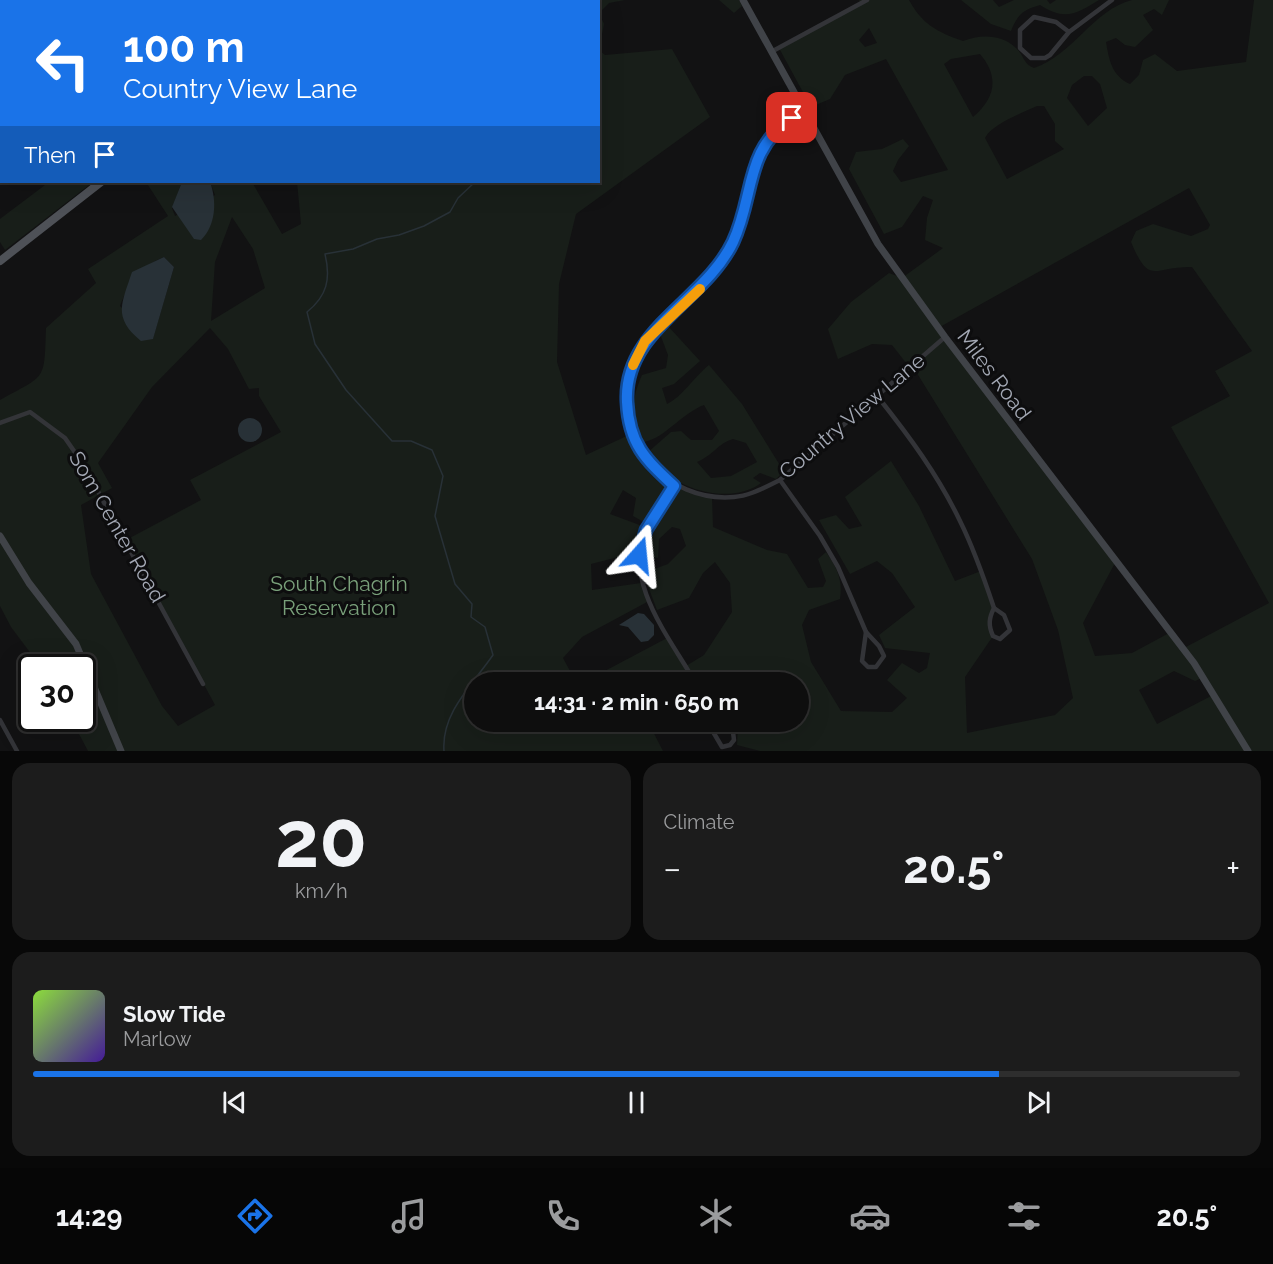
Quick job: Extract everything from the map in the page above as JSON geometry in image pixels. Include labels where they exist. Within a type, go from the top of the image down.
[{"type":"main road","name":"Miles Road","points":[[743,0],[878,244],[945,337],[1194,663],[1248,751]]},
{"type":"main road","points":[[0,261],[100,183]]},
{"type":"main road","points":[[0,536],[21,571],[75,644],[121,751]]},
{"type":"street","points":[[771,52],[867,0]]},
{"type":"street","points":[[1069,32],[1056,22],[1034,17],[1020,30],[1020,48],[1031,58],[1045,58],[1056,50],[1069,32],[1112,0]]},
{"type":"street","name":"Country View Lane","points":[[803,110],[770,135],[760,150],[744,214],[725,257],[699,290],[645,341],[635,358],[626,393],[629,428],[636,445],[646,460],[674,486],[712,496],[734,497],[753,493],[780,480],[945,337]]},
{"type":"street","points":[[878,397],[914,443],[946,492],[973,549],[994,608],[1004,615],[1010,630],[1000,639],[993,636],[990,629],[989,622],[994,608]]},
{"type":"street","name":"Som Center Road","points":[[0,423],[30,412],[49,424],[71,446],[203,684]]},
{"type":"street","points":[[780,480],[820,536],[838,567],[866,633],[879,646],[884,656],[876,667],[868,667],[862,661],[866,633]]},
{"type":"street","points":[[674,486],[646,530],[639,555],[638,569],[646,596],[688,672]]},
{"type":"street","points":[[0,720],[17,751]]},
{"type":"street","points":[[713,732],[722,747],[734,740],[733,732]]},
{"type":"green space","points":[[600,0],[625,0],[609,3],[600,12]]},
{"type":"green space","points":[[719,0],[739,0],[742,6],[734,13]]},
{"type":"green space","name":"South Chagrin Reservation","points":[[859,0],[909,0],[925,21],[945,34],[963,41],[984,36],[1004,40],[1016,48],[1034,68],[1060,53],[1094,22],[1118,5],[1132,0],[1169,0],[1162,15],[1154,9],[1143,15],[1153,30],[1135,47],[1125,45],[1116,38],[1106,42],[1115,72],[1130,84],[1139,75],[1143,60],[1155,54],[1177,71],[1246,62],[1254,0],[1273,0],[1273,751],[760,751],[737,745],[738,732],[809,732],[809,672],[603,672],[669,637],[686,666],[704,655],[732,612],[730,583],[715,562],[703,573],[689,598],[657,610],[643,573],[668,564],[686,546],[680,529],[672,527],[659,539],[658,558],[639,555],[649,525],[633,516],[636,498],[623,490],[610,514],[645,527],[634,553],[591,564],[592,590],[641,583],[649,601],[582,637],[563,658],[571,672],[464,672],[464,732],[653,732],[663,751],[88,751],[78,732],[96,732],[96,654],[31,654],[11,627],[0,606],[0,400],[35,380],[40,374],[45,358],[46,328],[96,283],[88,269],[168,216],[147,183],[182,183],[172,208],[175,216],[215,195],[210,183],[253,183],[282,234],[301,224],[297,183],[600,183],[600,51],[605,55],[672,49],[710,117],[576,214],[559,284],[557,362],[586,455],[631,434],[647,459],[663,477],[683,489],[712,497],[713,527],[767,550],[787,554],[808,588],[823,587],[826,581],[818,559],[826,552],[838,574],[841,586],[840,599],[809,610],[802,625],[811,662],[841,711],[892,712],[907,698],[887,680],[902,663],[919,673],[927,668],[930,653],[885,648],[879,635],[915,607],[892,573],[877,561],[850,574],[819,520],[836,515],[849,529],[862,526],[845,497],[891,461],[919,506],[955,581],[981,571],[994,608],[991,614],[993,636],[965,677],[967,733],[1055,715],[1073,698],[1058,630],[1032,559],[915,370],[916,363],[910,368],[892,345],[872,344],[838,359],[828,329],[851,302],[889,273],[902,278],[943,248],[925,240],[927,218],[933,200],[923,196],[902,227],[884,234],[849,169],[856,152],[882,149],[903,139],[909,146],[893,171],[901,182],[948,170],[886,59],[845,75],[830,99],[811,107],[779,48],[861,3]],"holes":[[[869,28],[877,43],[865,47],[859,40]],[[980,54],[990,70],[992,87],[981,110],[973,117],[944,64],[951,59]],[[1084,76],[1092,76],[1100,84],[1107,108],[1088,126],[1067,98],[1072,85]],[[1037,106],[1044,106],[1055,124],[1055,141],[1064,149],[1007,179],[985,138],[1001,124]],[[1189,188],[1210,225],[1208,229],[1191,236],[1153,224],[1136,231],[1131,242],[1143,265],[1154,271],[1192,267],[1252,351],[1215,371],[1230,396],[1171,427],[1269,603],[1184,648],[1171,632],[1132,653],[1095,656],[1083,623],[1116,561],[938,328]],[[232,217],[253,249],[265,288],[211,321],[215,262]],[[164,257],[174,267],[153,338],[120,306],[136,276]],[[210,328],[228,349],[249,389],[259,388],[259,396],[281,432],[190,480],[201,500],[126,540],[215,705],[178,726],[162,706],[91,574],[81,505],[112,488],[98,463],[152,387]],[[1174,671],[1195,681],[1204,677],[1215,694],[1157,724],[1139,690]]]},
{"type":"green space","points":[[961,0],[993,0],[999,7],[1014,0],[1047,0],[1050,4],[1056,0],[1099,0],[1070,14],[1057,13],[1040,5],[1034,7],[1025,11],[1016,20],[1011,31],[991,24]]},
{"type":"green space","points":[[600,15],[604,24],[600,45]]},
{"type":"green space","points":[[48,183],[92,183],[5,250],[0,242],[0,219]]},
{"type":"green space","points":[[668,326],[700,361],[674,384],[662,388],[667,404],[678,397],[709,365],[742,404],[781,467],[781,474],[776,479],[760,473],[753,478],[761,483],[742,492],[709,493],[675,479],[647,453],[671,432],[681,431],[691,440],[712,440],[719,431],[704,405],[655,438],[640,442],[634,416],[634,401],[642,375],[666,368],[668,355],[660,334]],"holes":[[[733,439],[746,443],[757,462],[731,476],[711,478],[697,462]]]},
{"type":"shaded area","points":[[182,183],[210,183],[214,197],[214,213],[210,227],[201,240],[194,239],[172,207]]},
{"type":"shaded area","points":[[164,257],[174,267],[153,339],[141,341],[123,317],[125,292],[132,272]]},
{"type":"shaded area","points":[[250,418],[259,421],[262,430],[259,439],[250,442],[241,439],[238,430],[241,421]]},
{"type":"shaded area","points":[[638,613],[644,614],[654,625],[654,635],[648,641],[641,642],[628,627],[619,625]]},
{"type":"waterway","points":[[444,751],[444,737],[453,712],[493,655],[485,627],[471,617],[472,604],[455,584],[435,516],[443,476],[432,450],[411,441],[392,441],[346,390],[315,344],[307,312],[319,300],[326,286],[328,271],[325,254],[353,249],[377,239],[399,235],[424,226],[450,212],[458,198],[474,183]]},
{"type":"slow traffic","points":[[633,365],[645,341],[700,289]]},
{"type":"route","points":[[639,555],[646,530],[674,486],[646,460],[629,428],[626,393],[635,358],[645,341],[714,274],[733,242],[744,214],[760,150],[770,135],[792,118]]}]
